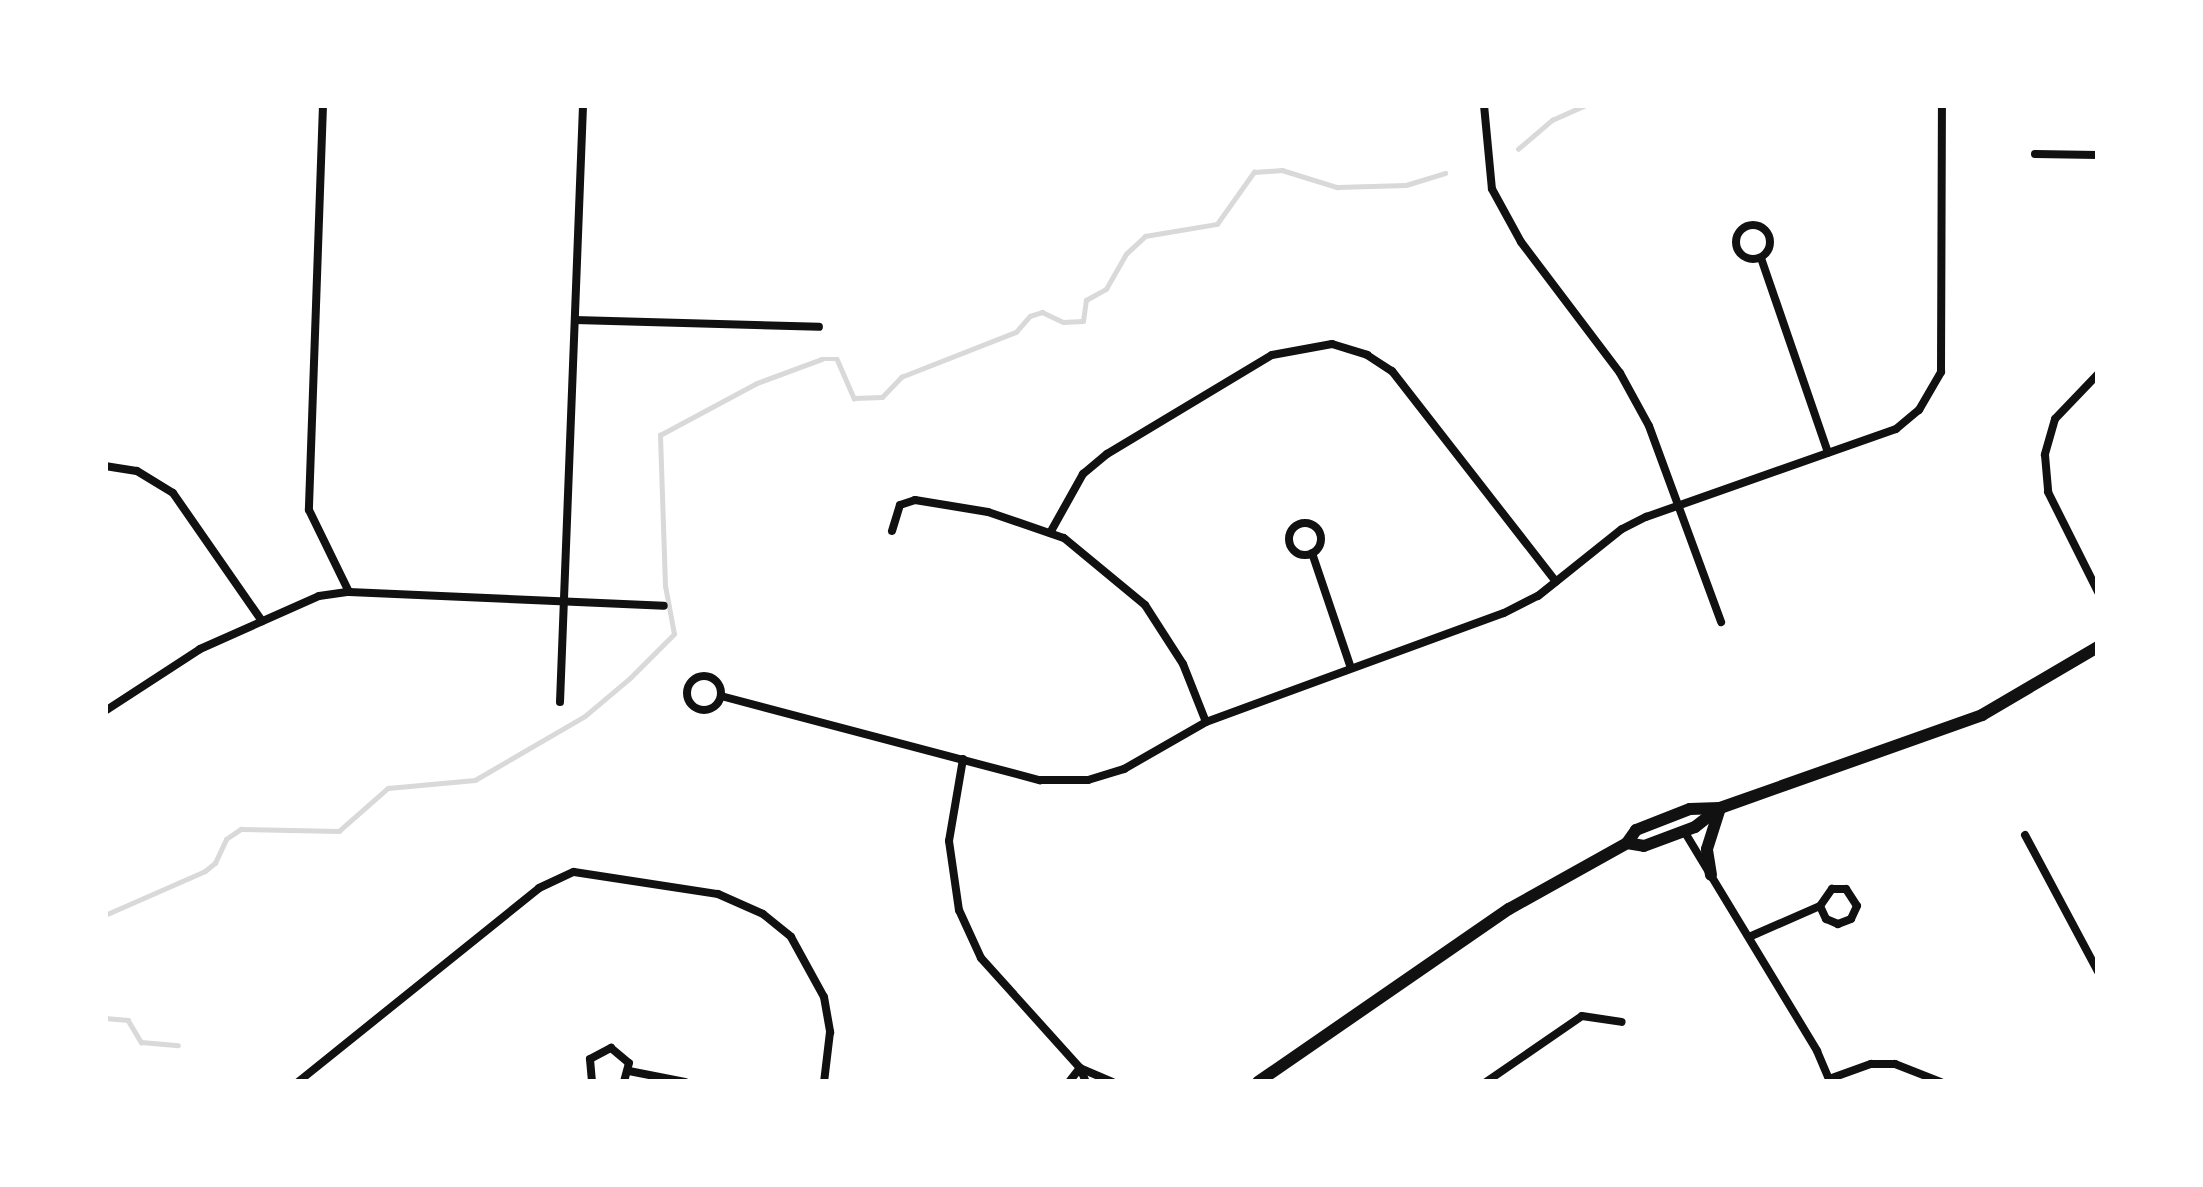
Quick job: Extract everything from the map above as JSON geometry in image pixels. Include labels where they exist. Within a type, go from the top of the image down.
[{"type":"main road","points":[[1258,1082],[1509,909],[1627,843],[1636,830],[1675,814],[1720,808],[1982,715],[2098,647]]},
{"type":"main road","points":[[1627,843],[1644,846],[1684,831],[1720,808]]},
{"type":"main road","points":[[1711,875],[1707,849],[1720,808]]},
{"type":"street","points":[[322,105],[309,509],[349,592]]},
{"type":"street","points":[[560,702],[583,105]]},
{"type":"street","points":[[1484,105],[1492,190],[1521,242],[1620,373],[1649,427],[1721,622]]},
{"type":"street","points":[[721,696],[1040,780],[1088,780],[1124,769],[1206,722],[1504,613],[1556,582],[1622,530],[1896,429],[1919,410],[1941,372],[1942,105]]},
{"type":"street","points":[[2035,154],[2098,155]]},
{"type":"street","points":[[1759,225],[1769,234],[1769,248],[1761,258],[1747,259],[1737,250],[1736,236],[1745,226],[1759,225]]},
{"type":"street","points":[[1761,258],[1828,453]]},
{"type":"street","points":[[574,320],[819,327]]},
{"type":"street","points":[[1050,533],[1083,474],[1106,454],[1272,356],[1331,344],[1367,355],[1392,371],[1556,582]]},
{"type":"street","points":[[2098,374],[2055,419],[2044,454],[2048,492],[2098,592]]},
{"type":"street","points":[[105,466],[137,471],[173,493],[262,621]]},
{"type":"street","points":[[892,531],[900,505],[915,500],[988,512],[1050,533],[1108,569],[1145,605],[1183,664],[1206,722]]},
{"type":"street","points":[[1311,524],[1319,532],[1320,544],[1312,553],[1300,554],[1291,546],[1291,533],[1299,525],[1311,524]]},
{"type":"street","points":[[1312,553],[1351,668]]},
{"type":"street","points":[[105,711],[200,649],[319,596],[349,592],[664,606]]},
{"type":"street","points":[[706,676],[718,683],[721,696],[714,707],[701,710],[689,704],[686,690],[693,679],[706,676]]},
{"type":"street","points":[[963,759],[949,841],[959,910],[981,958],[1008,994],[1080,1068],[1086,1082]]},
{"type":"street","points":[[1684,831],[1830,1081],[1870,1064],[1895,1064],[1941,1082]]},
{"type":"street","points":[[2025,835],[2098,971]]},
{"type":"street","points":[[300,1082],[538,888],[574,872],[718,894],[763,914],[790,937],[824,997],[830,1032],[824,1082]]},
{"type":"street","points":[[1749,937],[1820,906],[1826,893],[1839,888],[1851,893],[1857,906],[1851,919],[1838,924],[1826,919],[1820,906]]},
{"type":"street","points":[[1486,1082],[1582,1016],[1622,1022]]},
{"type":"street","points":[[592,1082],[588,1066],[603,1049],[619,1051],[629,1071]]},
{"type":"street","points":[[1069,1082],[1080,1068]]},
{"type":"street","points":[[1080,1068],[1112,1082]]},
{"type":"street","points":[[624,1082],[629,1071]]},
{"type":"street","points":[[629,1071],[685,1082]]},
{"type":"waterway","points":[[1518,149],[1552,120],[1585,105]]},
{"type":"waterway","points":[[105,915],[205,871],[215,863],[226,839],[241,829],[339,831],[388,788],[475,780],[585,716],[630,678],[674,634],[665,586],[660,435],[757,383],[822,359],[837,359],[854,398],[882,397],[901,377],[1016,332],[1030,316],[1042,312],[1063,322],[1083,321],[1086,300],[1106,289],[1126,254],[1145,236],[1217,224],[1254,172],[1282,170],[1337,187],[1406,185],[1445,173]]},
{"type":"waterway","points":[[105,1018],[128,1020],[141,1042],[178,1045]]}]
